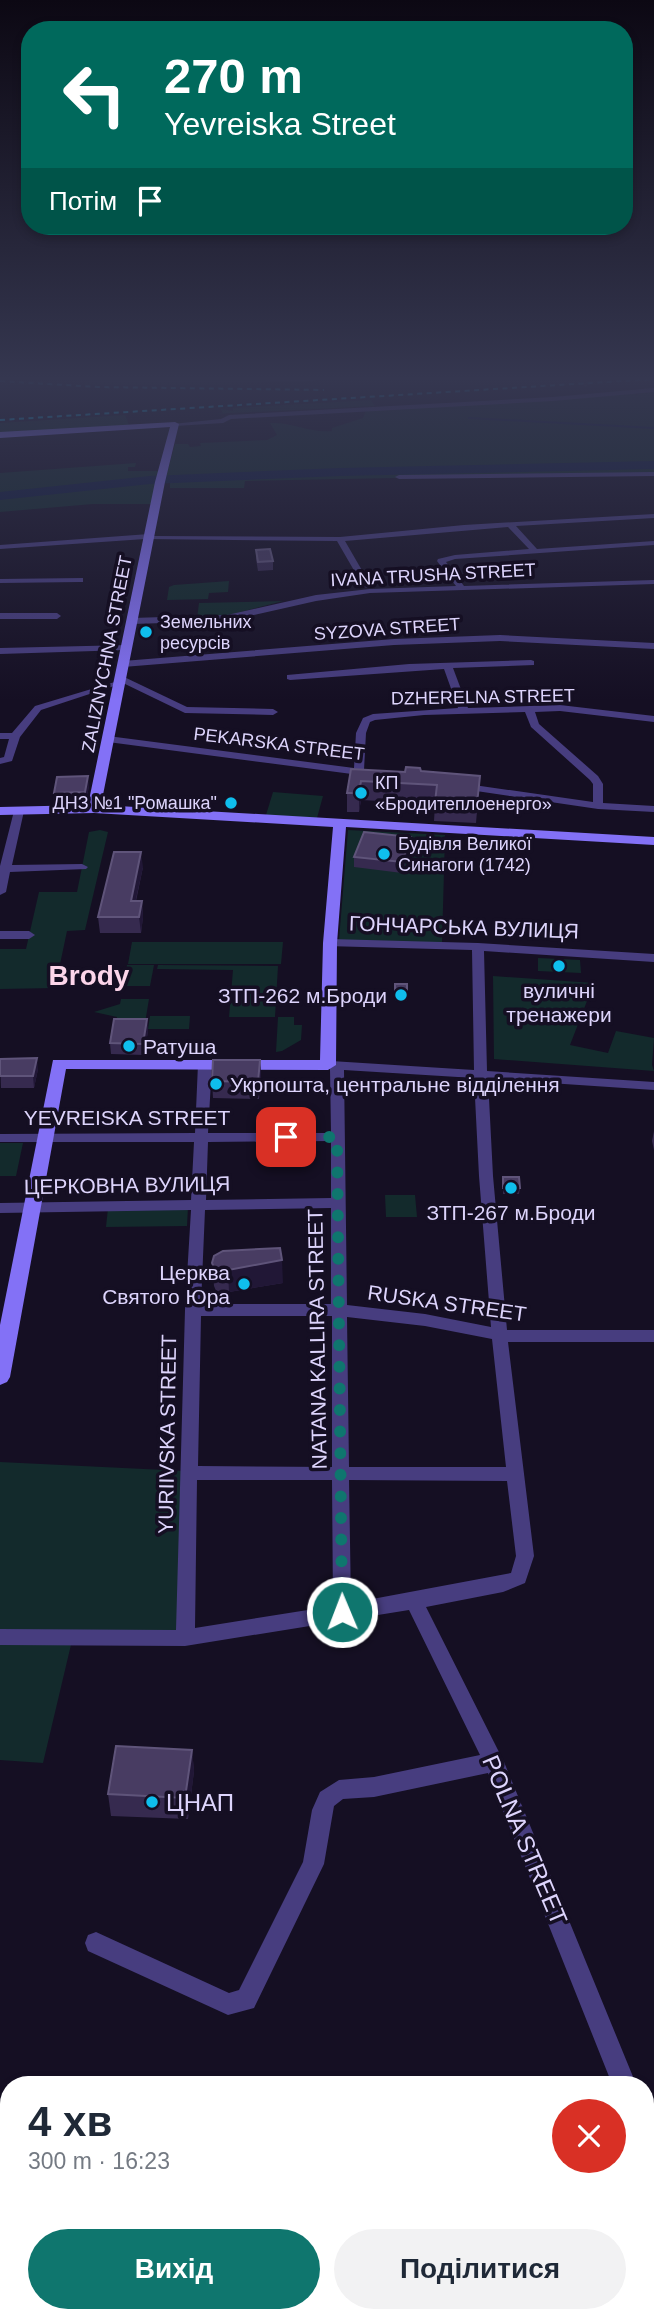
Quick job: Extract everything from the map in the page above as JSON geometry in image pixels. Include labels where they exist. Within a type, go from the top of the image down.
[{"type":"main road","name":"ZALIZNYCHNA STREET","points":[[94,809],[159,484]]},
{"type":"main road","points":[[0,811],[94,809],[654,841]]},
{"type":"main road","name":"ГОНЧАРСЬКА ВУЛИЦЯ","points":[[330,943],[340,823]]},
{"type":"main road","points":[[0,1377],[7,1303],[32,1207],[59,1064],[332,1065],[330,943]]},
{"type":"street","points":[[0,547],[148,537],[340,539],[510,524],[654,516]]},
{"type":"street","points":[[510,524],[535,551]]},
{"type":"street","points":[[340,539],[367,586]]},
{"type":"street","points":[[462,588],[441,561],[455,557],[654,543]]},
{"type":"street","points":[[0,581],[80,580]]},
{"type":"street","name":"IVANA TRUSHA STREET","points":[[132,621],[227,618],[340,594],[654,582]]},
{"type":"street","points":[[0,616],[57,616]]},
{"type":"street","name":"SYZOVA STREET","points":[[123,664],[394,642],[500,638],[654,646]]},
{"type":"street","points":[[0,651],[127,647]]},
{"type":"street","points":[[290,677],[447,665],[531,663]]},
{"type":"street","points":[[447,665],[464,711]]},
{"type":"street","points":[[0,761],[8,760],[15,736],[38,708],[120,681],[186,710],[273,712]]},
{"type":"street","name":"DZHERELNA STREET","points":[[359,772],[361,733],[366,720],[385,715],[560,708],[654,719]]},
{"type":"street","points":[[530,711],[534,725],[594,778],[598,784],[598,806]]},
{"type":"street","points":[[0,736],[15,736]]},
{"type":"street","name":"PEKARSKA STREET","points":[[108,739],[384,775]]},
{"type":"street","points":[[446,784],[598,806],[654,809]]},
{"type":"street","points":[[0,892],[3,869],[19,811]]},
{"type":"street","points":[[3,869],[82,867]]},
{"type":"street","points":[[0,935],[29,935]]},
{"type":"street","name":"ГОНЧАРСЬКА ВУЛИЦЯ","points":[[330,943],[478,947],[654,958]]},
{"type":"street","points":[[0,1637],[185,1638],[414,1601],[503,1584],[519,1578],[525,1556],[499,1334],[479,1073],[478,947]]},
{"type":"street","name":"YURIIVSKA STREET","points":[[185,1638],[193,1310],[205,1064]]},
{"type":"street","points":[[332,1065],[654,1086]]},
{"type":"street","name":"NATANA KALLIRA STREET","points":[[332,1065],[337,1137],[342,1612]]},
{"type":"street","name":"YEVREISKA STREET","points":[[0,1138],[337,1137]]},
{"type":"street","name":"ЦЕРКОВНА ВУЛИЦЯ","points":[[0,1208],[338,1203]]},
{"type":"street","name":"RUSKA STREET","points":[[193,1310],[339,1310],[425,1320],[499,1334],[654,1336]]},
{"type":"street","points":[[189,1473],[514,1474]]},
{"type":"street","name":"POLNA STREET","points":[[414,1601],[494,1762],[621,2076]]},
{"type":"street","points":[[96,1943],[228,2004],[246,2000],[313,1864],[322,1810],[327,1799],[339,1790],[374,1787],[494,1762]]},
{"type":"green space","points":[[0,484],[156,484],[152,504],[93,504],[0,512]]},
{"type":"green space","points":[[170,484],[245,484],[244,488],[170,488]]},
{"type":"green space","points":[[229,581],[228,592],[209,593],[208,599],[167,600],[169,587],[174,585]]},
{"type":"green space","points":[[283,601],[225,616],[197,618],[199,603]]},
{"type":"green space","points":[[273,792],[323,796],[317,818],[266,815]]},
{"type":"green space","points":[[348,830],[445,835],[442,943],[339,940]]},
{"type":"green space","points":[[89,832],[108,832],[85,930],[67,931],[55,988],[0,989],[0,949],[26,949],[39,892],[77,892]]},
{"type":"green space","points":[[132,942],[283,942],[281,964],[128,964]]},
{"type":"green space","name":"вуличні тренажери","points":[[538,958],[580,960],[581,973],[538,971]]},
{"type":"green space","points":[[127,965],[154,965],[150,986],[123,986]]},
{"type":"green space","points":[[158,965],[278,966],[275,1017],[229,1017],[233,970],[157,969]]},
{"type":"green space","points":[[493,976],[594,983],[570,1045],[608,1053],[616,1031],[654,1038],[654,1071],[494,1059]]},
{"type":"green space","points":[[121,999],[149,999],[144,1029],[116,1029],[117,1017],[94,1012],[120,1004]]},
{"type":"green space","points":[[150,1016],[190,1016],[189,1029],[148,1029]]},
{"type":"green space","points":[[278,1017],[294,1017],[294,1025],[302,1025],[301,1040],[276,1052]]},
{"type":"green space","points":[[0,1143],[23,1143],[16,1176],[0,1176]]},
{"type":"green space","points":[[385,1195],[415,1195],[417,1217],[386,1217]]},
{"type":"green space","points":[[188,1207],[187,1226],[106,1227],[108,1208]]},
{"type":"green space","points":[[0,1462],[185,1471],[179,1632],[74,1632],[43,1763],[0,1760]]},
{"type":"building","points":[[270,549],[273,561],[258,562],[256,550]]},
{"type":"building","points":[[406,767],[420,768],[421,771],[480,776],[477,804],[435,802],[437,785],[361,781],[359,793],[347,793],[351,769],[405,772]]},
{"type":"building","points":[[88,776],[85,792],[54,793],[57,777]]},
{"type":"building","points":[[364,832],[411,837],[402,862],[354,857]]},
{"type":"building","points":[[114,852],[141,852],[131,901],[142,901],[139,917],[98,917]]},
{"type":"building","points":[[395,984],[407,984],[407,995],[395,995]]},
{"type":"building","points":[[114,1019],[147,1019],[143,1044],[110,1043]]},
{"type":"building","points":[[37,1058],[33,1076],[0,1076],[0,1059]]},
{"type":"building","points":[[213,1060],[260,1060],[258,1082],[212,1081]]},
{"type":"building","points":[[503,1177],[519,1177],[520,1188],[503,1188]]},
{"type":"building","points":[[280,1248],[282,1260],[228,1270],[228,1274],[217,1275],[212,1263],[214,1256],[223,1251]]},
{"type":"building","points":[[116,1746],[192,1750],[185,1798],[108,1794]]},
{"type":"waterway","points":[[0,496],[109,484]]},
{"type":"place","name":"Земельних ресурсів","points":[[146,632]]},
{"type":"place","name":"КП «Бродитеплоенерго»","points":[[361,793]]},
{"type":"place","name":"ДНЗ №1 \"Ромашка\"","points":[[231,803]]},
{"type":"place","name":"Будівля Великої Синагоги (1742)","points":[[384,854]]},
{"type":"place","name":"вуличні тренажери","points":[[559,966]]},
{"type":"place","name":"ЗТП-262 м.Броди","points":[[401,995]]},
{"type":"place","name":"Ратуша","points":[[129,1046]]},
{"type":"place","name":"Укрпошта, центральне відділення","points":[[216,1084]]},
{"type":"place","name":"ЗТП-267 м.Броди","points":[[511,1188]]},
{"type":"place","name":"Церква Святого Юра","points":[[244,1284]]},
{"type":"place","name":"ЦНАП","points":[[152,1802]]},
{"type":"district","name":"Brody","points":[[89,975]]},
{"type":"route","points":[[286,1137],[337,1137],[342,1612]]}]
